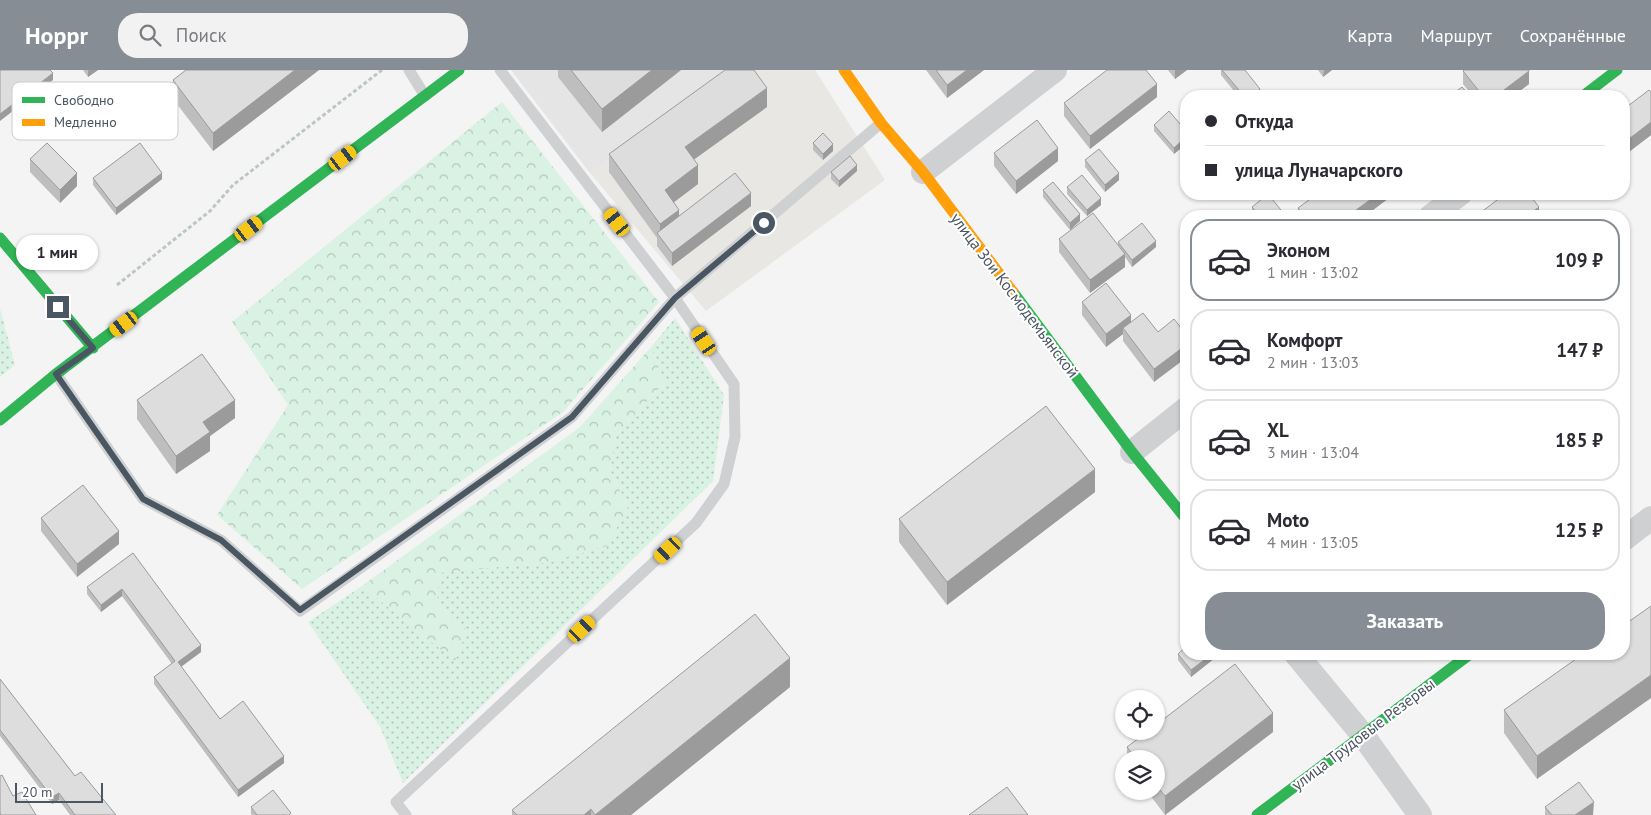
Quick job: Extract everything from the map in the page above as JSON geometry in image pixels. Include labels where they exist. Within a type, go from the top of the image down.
[{"type":"street","points":[[0,420],[56,374],[93,348],[459,70]]},
{"type":"street","name":"улица Зои Космодемьянской","points":[[844,70],[882,123],[924,172],[1132,452],[1180,512]]},
{"type":"street","points":[[924,172],[1055,70]]},
{"type":"street","points":[[1591,90],[1617,70]]},
{"type":"street","points":[[1439,210],[1452,200]]},
{"type":"street","points":[[0,238],[93,348]]},
{"type":"street","points":[[1132,452],[1180,414]]},
{"type":"street","points":[[1630,534],[1651,518]]},
{"type":"street","points":[[1301,660],[1362,734],[1420,815]]},
{"type":"street","name":"улица Трудовые Резервы","points":[[1257,815],[1462,660]]},
{"type":"lane","points":[[409,70],[425,96]]},
{"type":"lane","points":[[406,815],[396,802],[696,523],[724,484],[735,437],[734,384],[675,298],[500,70]]},
{"type":"lane","points":[[56,374],[143,499],[221,540],[300,610],[572,417],[675,298],[882,123]]},
{"type":"path","points":[[117,285],[210,210],[233,185],[382,70]]},
{"type":"shaded area","points":[[511,70],[735,70],[590,173]]},
{"type":"shaded area","points":[[735,70],[815,70],[885,180],[706,311],[590,173]]},
{"type":"green space","points":[[502,102],[659,302],[563,412],[302,589],[217,515],[288,405],[232,322]]},
{"type":"green space","points":[[0,308],[15,365],[0,377]]},
{"type":"green space","points":[[675,318],[724,395],[713,481],[403,783],[380,727],[308,622],[362,586],[455,660],[467,630],[437,604],[439,572],[552,562],[628,507],[610,470],[616,435],[664,383],[651,347]]},
{"type":"green space","points":[[651,347],[664,383],[616,435],[610,470],[628,507],[607,546],[552,562],[439,573],[437,604],[467,630],[455,661],[362,586],[580,427]]},
{"type":"building","points":[[0,70],[50,70],[53,73],[41,82],[12,82],[12,105],[0,114]]},
{"type":"building","points":[[186,70],[295,70],[213,133],[178,87],[178,82],[173,80]]},
{"type":"building","points":[[571,70],[652,70],[602,109]]},
{"type":"building","points":[[725,70],[754,70],[767,88],[685,147],[698,165],[665,190],[679,210],[660,224],[609,154]]},
{"type":"building","points":[[936,70],[967,70],[947,85]]},
{"type":"building","points":[[1107,70],[1146,70],[1157,84],[1090,136],[1064,103]]},
{"type":"building","points":[[1222,70],[1245,70],[1260,89],[1239,90]]},
{"type":"building","points":[[1529,70],[1504,90],[1478,90],[1463,71]]},
{"type":"building","points":[[1649,90],[1651,92],[1651,122],[1630,138],[1630,104]]},
{"type":"building","points":[[1169,111],[1180,124],[1180,142],[1174,148],[1154,125]]},
{"type":"building","points":[[1037,120],[1058,148],[1016,181],[994,153]]},
{"type":"building","points":[[823,133],[833,144],[823,154],[813,143]]},
{"type":"building","points":[[47,143],[77,173],[60,190],[30,159]]},
{"type":"building","points":[[140,143],[162,173],[116,208],[93,178]]},
{"type":"building","points":[[1099,149],[1119,173],[1105,185],[1085,160]]},
{"type":"building","points":[[850,156],[857,165],[839,181],[831,172]]},
{"type":"building","points":[[735,173],[751,193],[672,253],[657,233]]},
{"type":"building","points":[[1082,175],[1101,198],[1087,210],[1067,187]]},
{"type":"building","points":[[1053,182],[1080,214],[1070,223],[1043,190]]},
{"type":"building","points":[[1261,200],[1273,200],[1281,210],[1254,210],[1252,207]]},
{"type":"building","points":[[1309,200],[1370,200],[1356,210],[1300,210],[1298,208]]},
{"type":"building","points":[[1497,200],[1534,200],[1539,207],[1535,210],[1484,210]]},
{"type":"building","points":[[1093,213],[1125,254],[1090,280],[1059,239]]},
{"type":"building","points":[[1142,223],[1156,241],[1132,260],[1118,242]]},
{"type":"building","points":[[1106,283],[1131,315],[1106,334],[1082,302]]},
{"type":"building","points":[[1143,313],[1158,332],[1174,319],[1180,326],[1180,350],[1154,369],[1123,328]]},
{"type":"building","points":[[202,354],[235,400],[203,422],[210,432],[176,456],[137,400]]},
{"type":"building","points":[[1046,406],[1095,469],[947,582],[899,519]]},
{"type":"building","points":[[83,485],[119,531],[77,564],[41,518]]},
{"type":"building","points":[[133,553],[201,645],[178,662],[220,719],[243,701],[284,756],[238,790],[154,677],[175,661],[122,589],[101,605],[87,587]]},
{"type":"building","points":[[1651,606],[1651,675],[1537,756],[1504,710],[1575,660],[1630,660],[1630,621]]},
{"type":"building","points":[[755,614],[790,658],[595,815],[591,809],[584,815],[517,815],[512,810]]},
{"type":"building","points":[[1183,660],[1204,660],[1191,670]]},
{"type":"building","points":[[1235,664],[1273,713],[1165,796],[1165,750],[1129,750],[1127,747],[1136,740],[1165,740],[1165,718]]},
{"type":"building","points":[[0,679],[75,776],[81,772],[116,815],[75,815],[59,793],[52,797],[0,730]]},
{"type":"building","points":[[2,775],[13,796],[22,792],[36,815],[1,815],[0,776]]},
{"type":"building","points":[[1579,782],[1594,802],[1575,815],[1552,815],[1545,807]]},
{"type":"building","points":[[1007,787],[1028,815],[969,815]]},
{"type":"building","points":[[273,790],[291,813],[289,815],[257,815],[251,807]]},
{"type":"traffic: fast","points":[[0,420],[56,374],[459,70]]},
{"type":"traffic: fast","points":[[1591,90],[1617,70]]},
{"type":"traffic: fast","points":[[0,238],[93,348]]},
{"type":"traffic: fast","points":[[1013,292],[1132,452],[1180,512]]},
{"type":"traffic: fast","points":[[1257,815],[1462,660]]},
{"type":"traffic: slow","points":[[844,70],[881,123],[923,172],[1013,292]]},
{"type":"route","points":[[58,307],[93,348],[56,374],[143,499],[221,540],[300,610],[572,417],[675,298],[764,223]]}]
